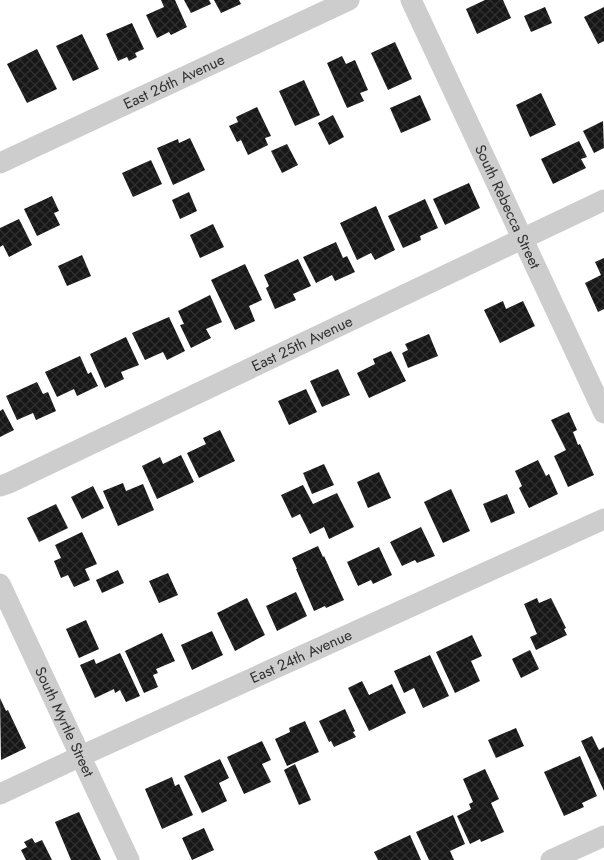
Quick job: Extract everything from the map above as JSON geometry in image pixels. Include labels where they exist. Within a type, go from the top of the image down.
[{"type":"street","name":"East 26th Avenue","points":[[0,163],[349,0]]},
{"type":"street","name":"South Rebecca Street","points":[[411,0],[604,413]]},
{"type":"street","name":"East 25th Avenue","points":[[0,486],[10,483],[604,200]]},
{"type":"street","name":"East 24th Avenue","points":[[0,794],[604,519]]},
{"type":"street","name":"South Myrtle Street","points":[[0,584],[129,860]]},
{"type":"street","points":[[551,860],[604,836]]},
{"type":"building","points":[[161,0],[175,0],[187,27],[171,35],[169,32],[157,38],[146,15],[164,7]]},
{"type":"building","points":[[184,0],[209,0],[211,4],[191,13]]},
{"type":"building","points":[[214,0],[239,0],[241,4],[221,13]]},
{"type":"building","points":[[485,0],[503,0],[511,18],[477,34],[466,9]]},
{"type":"building","points":[[545,7],[552,23],[531,32],[524,16]]},
{"type":"building","points":[[604,7],[604,41],[598,44],[584,17]]},
{"type":"building","points":[[132,23],[144,49],[135,53],[137,57],[129,61],[127,57],[118,61],[106,34]]},
{"type":"building","points":[[82,34],[99,69],[73,81],[56,46]]},
{"type":"building","points":[[395,42],[412,79],[388,90],[371,53]]},
{"type":"building","points":[[37,49],[57,89],[27,103],[7,64]]},
{"type":"building","points":[[342,56],[346,64],[355,60],[368,90],[360,93],[364,101],[347,108],[327,63]]},
{"type":"building","points":[[304,80],[320,115],[295,126],[279,91]]},
{"type":"building","points":[[541,93],[556,125],[530,137],[516,105]]},
{"type":"building","points":[[420,95],[431,120],[401,133],[390,108]]},
{"type":"building","points":[[257,107],[271,136],[265,138],[268,145],[248,155],[241,140],[237,142],[229,126],[238,122],[236,117]]},
{"type":"building","points":[[333,115],[344,137],[329,145],[318,123]]},
{"type":"building","points":[[603,121],[604,148],[594,153],[583,131]]},
{"type":"building","points":[[190,138],[205,170],[173,185],[157,148],[178,139],[179,143]]},
{"type":"building","points":[[579,141],[587,157],[581,159],[586,168],[553,184],[541,159]]},
{"type":"building","points":[[287,144],[298,165],[282,173],[271,151]]},
{"type":"building","points":[[151,160],[162,184],[133,197],[122,173]]},
{"type":"building","points":[[469,183],[480,208],[445,225],[433,199]]},
{"type":"building","points":[[189,192],[197,211],[180,219],[172,200]]},
{"type":"building","points":[[52,196],[59,211],[54,213],[60,225],[37,236],[24,209]]},
{"type":"building","points":[[425,199],[438,228],[420,236],[421,240],[403,248],[388,216]]},
{"type":"building","points":[[376,206],[395,250],[375,260],[371,253],[357,260],[340,223]]},
{"type":"building","points":[[19,219],[32,245],[9,257],[3,245],[0,247],[0,228]]},
{"type":"building","points":[[213,224],[224,247],[200,258],[190,235]]},
{"type":"building","points":[[336,242],[343,258],[347,256],[355,272],[335,281],[332,275],[316,283],[303,257]]},
{"type":"building","points":[[82,255],[91,276],[67,286],[58,266]]},
{"type":"building","points":[[604,258],[604,309],[598,312],[585,283],[601,275],[595,262]]},
{"type":"building","points":[[298,259],[311,286],[293,294],[296,300],[275,309],[266,288],[269,286],[264,275]]},
{"type":"building","points":[[245,264],[262,300],[249,306],[255,321],[235,330],[211,280]]},
{"type":"building","points":[[210,295],[222,322],[206,329],[211,338],[191,348],[180,325],[184,324],[178,311]]},
{"type":"building","points":[[503,301],[506,309],[523,301],[535,326],[500,343],[484,310]]},
{"type":"building","points":[[169,317],[185,351],[167,360],[163,352],[145,360],[132,333]]},
{"type":"building","points":[[429,334],[438,356],[408,368],[402,353],[408,350],[405,344]]},
{"type":"building","points":[[126,337],[139,365],[121,372],[124,379],[105,388],[90,354]]},
{"type":"building","points":[[391,351],[406,381],[369,398],[357,373],[375,364],[373,359]]},
{"type":"building","points":[[80,356],[88,374],[91,372],[98,386],[77,396],[74,389],[57,397],[45,372]]},
{"type":"building","points":[[338,369],[350,395],[322,407],[310,381]]},
{"type":"building","points":[[37,382],[43,394],[48,392],[56,411],[36,420],[33,413],[17,420],[6,396]]},
{"type":"building","points":[[306,389],[317,412],[289,425],[278,401]]},
{"type":"building","points":[[3,409],[14,430],[0,437],[0,411]]},
{"type":"building","points":[[569,412],[577,430],[573,432],[578,445],[580,444],[594,475],[568,487],[554,456],[566,450],[551,420]]},
{"type":"building","points":[[220,430],[235,461],[199,478],[187,453],[206,444],[203,438]]},
{"type":"building","points":[[181,455],[194,482],[157,499],[142,466],[160,457],[163,464]]},
{"type":"building","points":[[538,460],[546,476],[549,474],[558,494],[529,508],[519,488],[522,486],[515,471]]},
{"type":"building","points":[[324,464],[334,485],[312,494],[303,473]]},
{"type":"building","points":[[379,472],[391,498],[368,508],[357,482]]},
{"type":"building","points":[[123,483],[126,491],[143,484],[154,510],[118,526],[103,491]]},
{"type":"building","points":[[303,485],[313,504],[337,493],[354,527],[329,539],[324,527],[310,534],[300,514],[292,518],[281,495]]},
{"type":"building","points":[[93,486],[104,508],[82,519],[71,497]]},
{"type":"building","points":[[451,489],[470,531],[443,543],[424,502]]},
{"type":"building","points":[[507,494],[515,513],[491,523],[483,504]]},
{"type":"building","points":[[56,504],[68,528],[39,542],[27,518]]},
{"type":"building","points":[[421,527],[435,556],[417,563],[415,560],[402,566],[390,542]]},
{"type":"building","points":[[82,532],[97,564],[85,569],[90,580],[74,587],[68,575],[61,578],[54,561],[61,558],[55,545]]},
{"type":"building","points":[[318,546],[344,600],[314,611],[292,558]]},
{"type":"building","points":[[379,547],[392,575],[373,584],[371,580],[358,586],[347,562]]},
{"type":"building","points":[[118,570],[124,583],[102,593],[96,580]]},
{"type":"building","points":[[168,573],[178,595],[159,603],[149,581]]},
{"type":"building","points":[[296,592],[307,616],[277,631],[266,606]]},
{"type":"building","points":[[247,598],[265,635],[235,651],[217,613]]},
{"type":"building","points":[[537,598],[539,603],[551,598],[566,628],[564,629],[567,635],[536,650],[530,637],[537,634],[524,604]]},
{"type":"building","points":[[86,620],[99,649],[79,658],[66,629]]},
{"type":"building","points":[[212,631],[223,655],[192,670],[181,645]]},
{"type":"building","points":[[162,633],[175,661],[156,669],[158,673],[153,675],[158,687],[144,693],[125,651]]},
{"type":"building","points":[[472,635],[482,656],[471,661],[480,681],[455,693],[436,652]]},
{"type":"building","points":[[530,650],[539,669],[521,678],[512,659]]},
{"type":"building","points":[[120,653],[140,696],[126,702],[120,690],[115,693],[114,689],[95,698],[80,665],[94,659],[96,664]]},
{"type":"building","points":[[430,655],[449,696],[423,708],[414,688],[404,693],[394,671]]},
{"type":"building","points":[[362,681],[369,695],[392,684],[406,713],[369,731],[348,688]]},
{"type":"building","points":[[0,698],[6,711],[8,710],[26,748],[1,760]]},
{"type":"building","points":[[345,709],[356,737],[334,747],[331,741],[329,742],[319,721]]},
{"type":"building","points":[[305,721],[319,752],[287,766],[275,739],[290,732],[289,728]]},
{"type":"building","points":[[516,728],[524,746],[496,758],[488,740]]},
{"type":"building","points":[[592,736],[599,750],[604,747],[604,791],[581,741]]},
{"type":"building","points":[[262,741],[271,760],[262,764],[271,782],[244,794],[227,757]]},
{"type":"building","points":[[580,756],[597,796],[582,803],[584,807],[564,816],[544,772]]},
{"type":"building","points":[[220,759],[229,778],[219,783],[227,801],[202,813],[184,776]]},
{"type":"building","points":[[295,764],[311,800],[299,805],[284,770]]},
{"type":"building","points":[[485,769],[499,799],[491,803],[504,832],[481,842],[480,839],[470,844],[457,816],[471,809],[469,804],[473,802],[463,779]]},
{"type":"building","points":[[172,777],[175,786],[179,784],[193,815],[162,829],[145,789]]},
{"type":"building","points":[[79,812],[101,860],[71,860],[55,822]]},
{"type":"building","points":[[453,815],[465,844],[450,851],[454,860],[429,860],[416,832]]},
{"type":"building","points":[[204,828],[214,850],[192,860],[182,838]]},
{"type":"building","points":[[410,835],[421,860],[378,860],[374,852]]},
{"type":"building","points":[[32,838],[35,843],[42,840],[52,860],[26,860],[21,850],[27,847],[24,842]]}]
